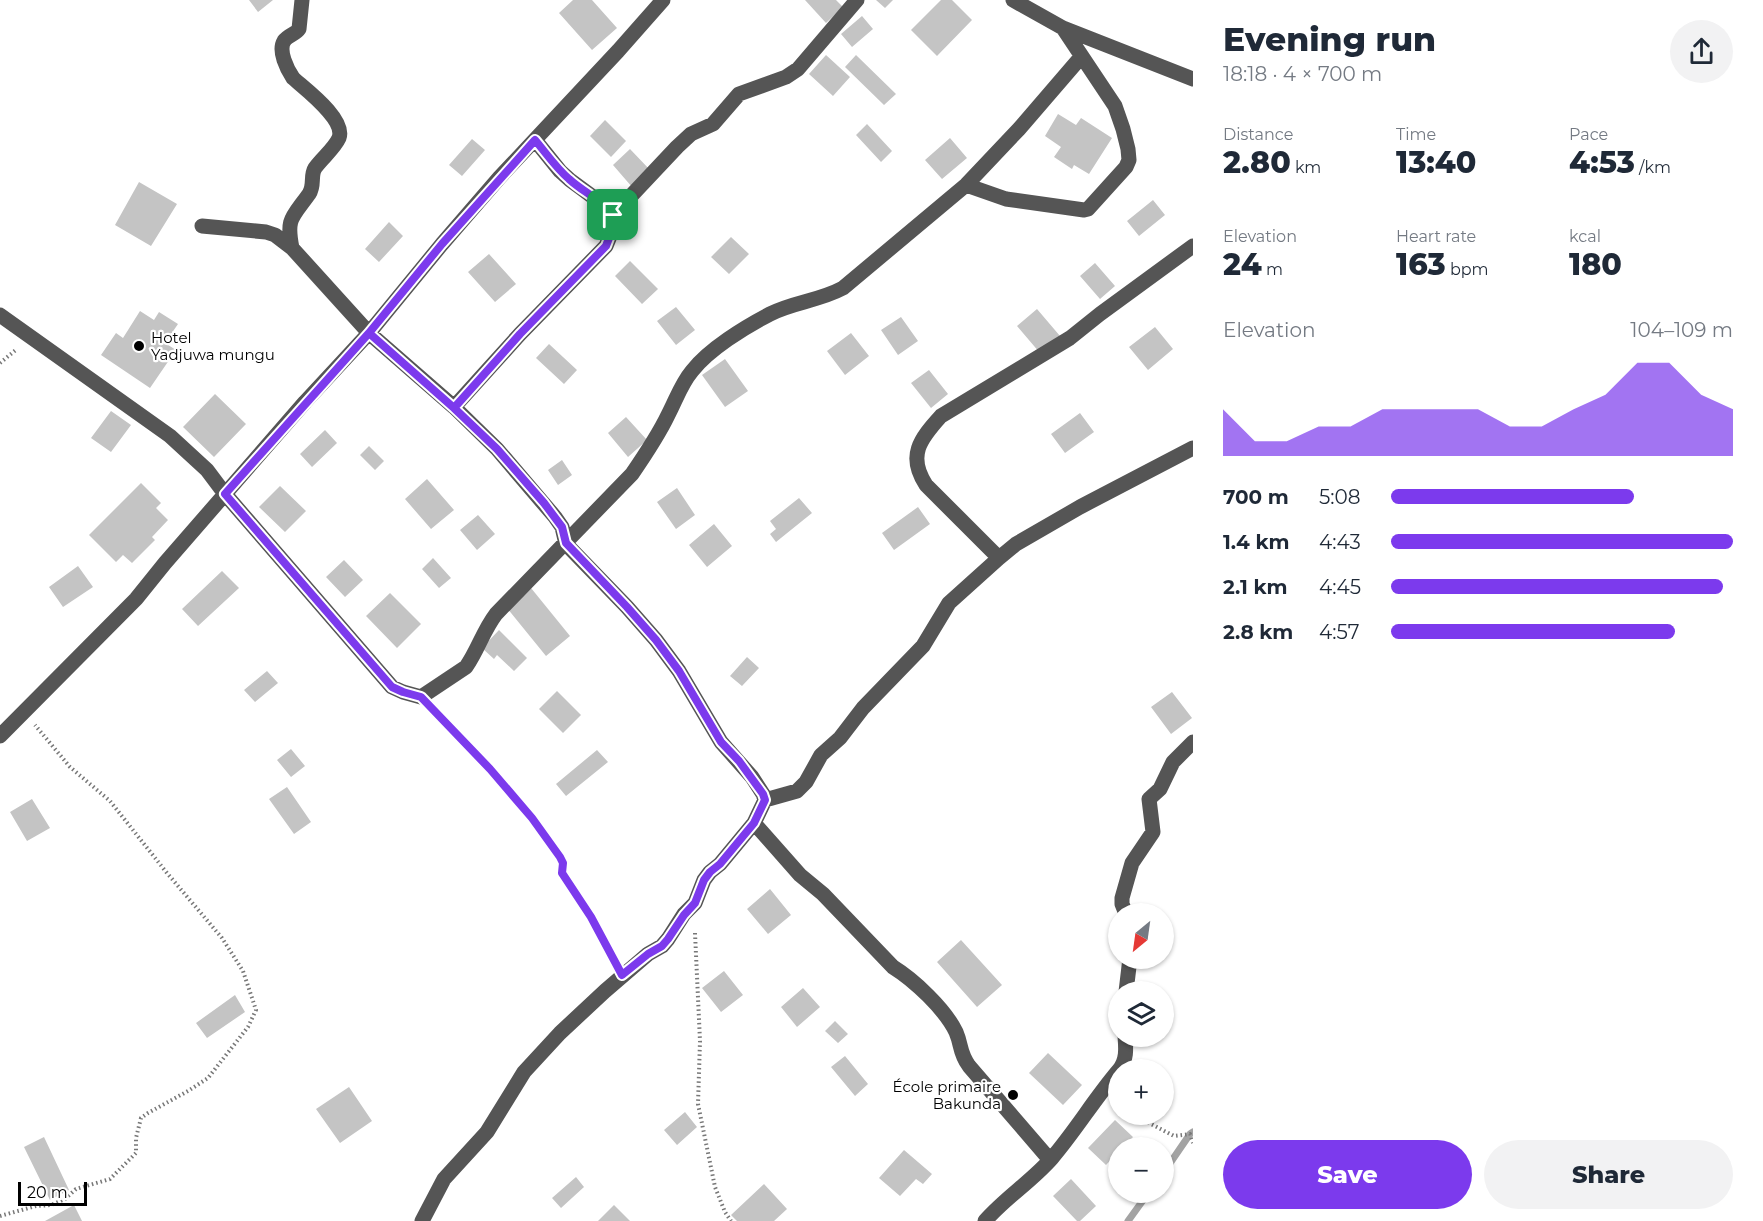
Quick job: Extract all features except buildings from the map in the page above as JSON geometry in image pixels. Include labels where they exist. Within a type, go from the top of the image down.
[{"type":"street","points":[[292,248],[290,222],[310,193],[313,186],[314,169],[339,139],[340,132],[328,109],[292,78],[284,58],[284,42],[299,29],[302,0]]},
{"type":"street","points":[[0,736],[136,599],[225,494],[369,333],[442,244],[663,0]]},
{"type":"street","points":[[613,215],[677,147],[691,134],[713,124],[739,94],[786,77],[798,69],[857,0]]},
{"type":"street","points":[[1013,0],[1063,28],[1193,79]]},
{"type":"street","points":[[966,185],[1006,199],[1084,210],[1093,204],[1126,167],[1129,160],[1128,149],[1115,106],[1063,28]]},
{"type":"street","points":[[0,315],[170,436],[207,470],[225,494],[392,687],[421,697],[466,667],[487,626],[496,614],[632,474],[651,447],[692,370],[705,357],[771,314],[798,303],[825,297],[843,288],[966,185],[1019,129],[1081,57]]},
{"type":"street","points":[[454,408],[520,334],[606,246],[614,225],[613,215],[608,208],[565,176],[535,140]]},
{"type":"street","points":[[202,226],[266,232],[292,248],[369,333],[497,449],[562,527],[566,543],[656,640],[679,671],[721,742],[752,777],[765,800],[754,823],[704,880],[695,903],[662,946],[622,975],[560,1033],[524,1072],[487,1132],[444,1179],[422,1221]]},
{"type":"street","points":[[999,558],[926,485],[919,474],[916,458],[920,445],[941,416],[1070,338],[1193,246]]},
{"type":"street","points":[[765,800],[796,791],[806,782],[821,755],[840,738],[863,708],[923,646],[949,603],[1016,544],[1080,507],[1193,448]]},
{"type":"street","points":[[1122,903],[1132,863],[1153,832],[1149,799],[1160,789],[1173,762],[1193,742]]},
{"type":"street","points":[[754,823],[800,875],[823,894],[893,968],[906,975],[922,989],[955,1030],[962,1056],[969,1066],[1050,1160]]},
{"type":"street","points":[[985,1221],[1050,1160],[1108,1084]]},
{"type":"path","points":[[421,697],[490,769],[532,818],[560,857],[563,863],[562,873],[591,917],[622,975]]},
{"type":"path","points":[[0,1216],[36,1206],[51,1205],[65,1199],[76,1189],[110,1179],[136,1153],[136,1137],[141,1118],[208,1078],[248,1027],[256,1010],[243,971],[222,938],[110,801],[70,767],[23,711]]},
{"type":"path","points":[[695,903],[700,1041],[698,1104],[715,1187],[731,1221]]},
{"type":"path","points":[[1153,1125],[1174,1136],[1190,1134],[1193,1143]]},
{"type":"waterway","points":[[1174,1157],[1193,1132]]},
{"type":"waterway","points":[[1128,1221],[1141,1203]]},
{"type":"place","name":"Hotel Yadjuwa mungu","points":[[139,346]]},
{"type":"place","name":"École primaire Bakunda","points":[[1013,1095]]},
{"type":"route","points":[[613,215],[608,208],[560,171],[535,140],[442,244],[369,333],[497,449],[544,503],[562,527],[566,543],[656,640],[679,671],[721,742],[752,777],[763,794],[765,800],[754,823],[704,880],[695,903],[668,939],[662,946],[622,975],[591,917],[562,873],[563,863],[560,857],[532,818],[490,769],[421,697],[392,687],[225,494],[369,333],[454,408],[520,334],[606,246],[614,225],[613,215]]}]
